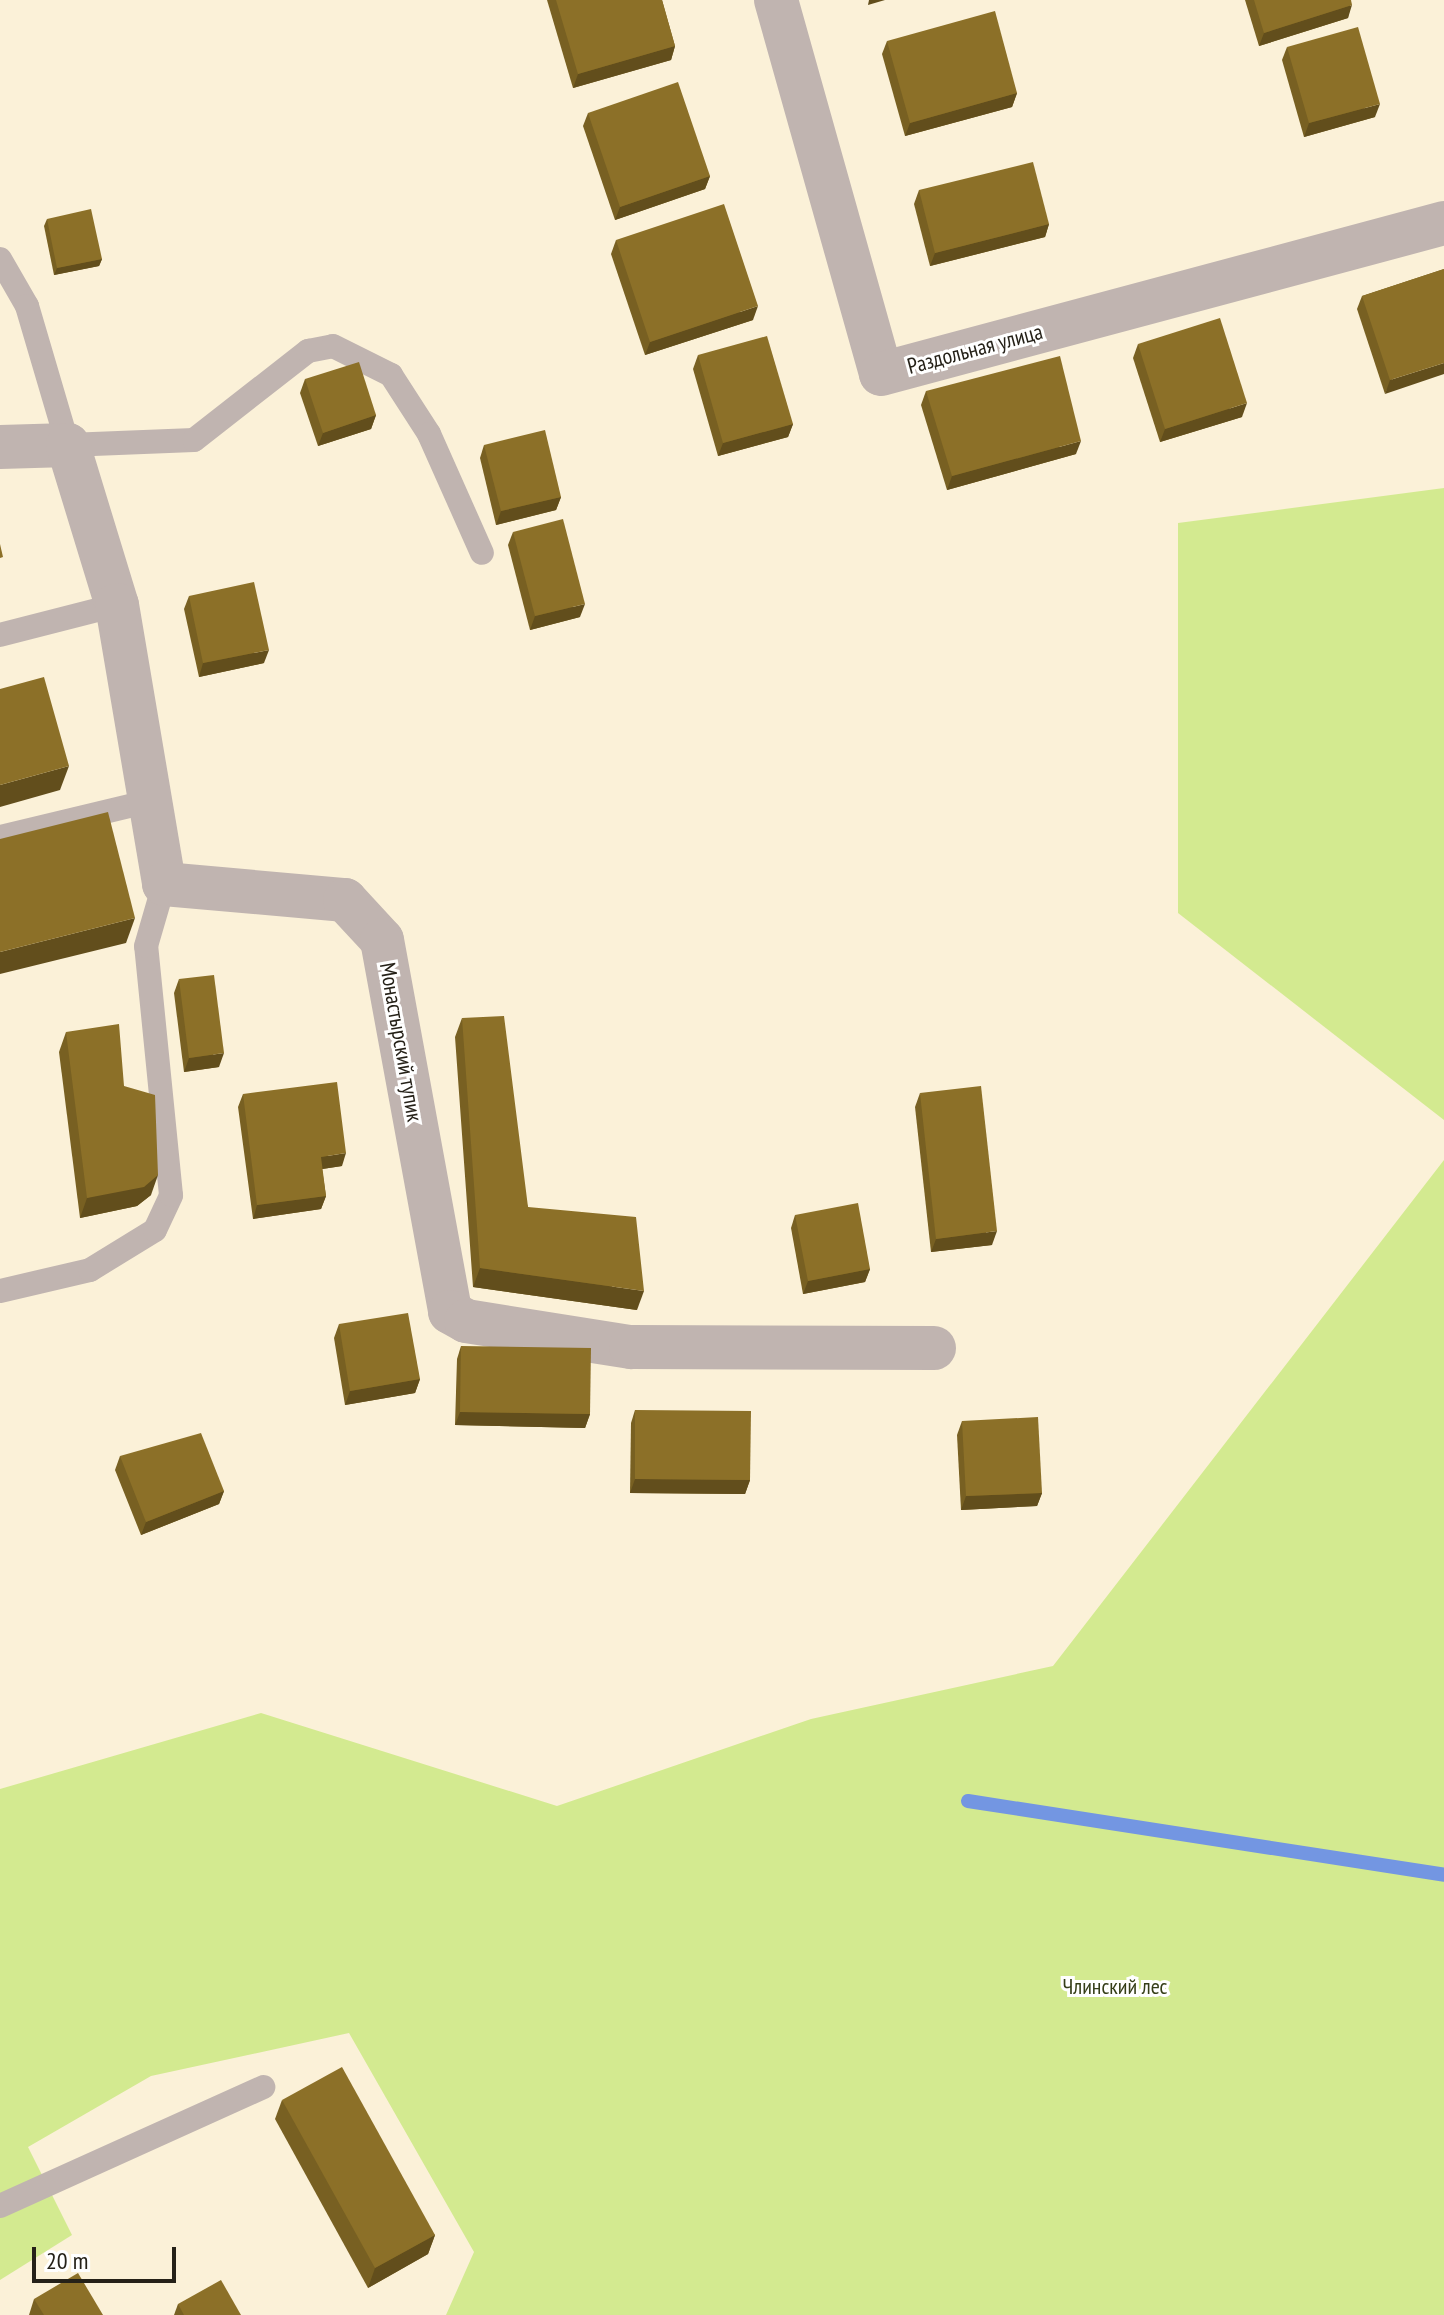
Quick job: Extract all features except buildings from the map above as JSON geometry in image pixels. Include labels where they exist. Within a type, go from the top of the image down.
[{"type":"street","name":"Раздольная улица","points":[[776,0],[881,374],[1444,223]]},
{"type":"street","points":[[0,447],[68,445],[117,605],[164,884]]},
{"type":"street","name":"Монастырский тупик","points":[[164,884],[345,900],[382,940],[444,1297],[458,1316],[631,1347],[934,1348]]},
{"type":"lane","points":[[0,259],[27,306],[68,445],[194,440],[308,351],[333,346],[391,375],[429,434],[482,553]]},
{"type":"lane","points":[[0,635],[117,605]]},
{"type":"lane","points":[[0,837],[150,801]]},
{"type":"lane","points":[[0,1291],[90,1270],[155,1230],[171,1195],[146,946],[164,884]]},
{"type":"lane","points":[[0,2206],[263,2087]]},
{"type":"green space","points":[[1444,488],[1444,1120],[1178,913],[1178,523]]},
{"type":"green space","name":"Члинский лес","points":[[1444,1160],[1444,2315],[446,2315],[474,2252],[349,2033],[151,2076],[28,2147],[72,2235],[0,2280],[0,1789],[261,1713],[557,1806],[811,1719],[1053,1666]]},
{"type":"waterway","points":[[968,1801],[1444,1875]]}]
